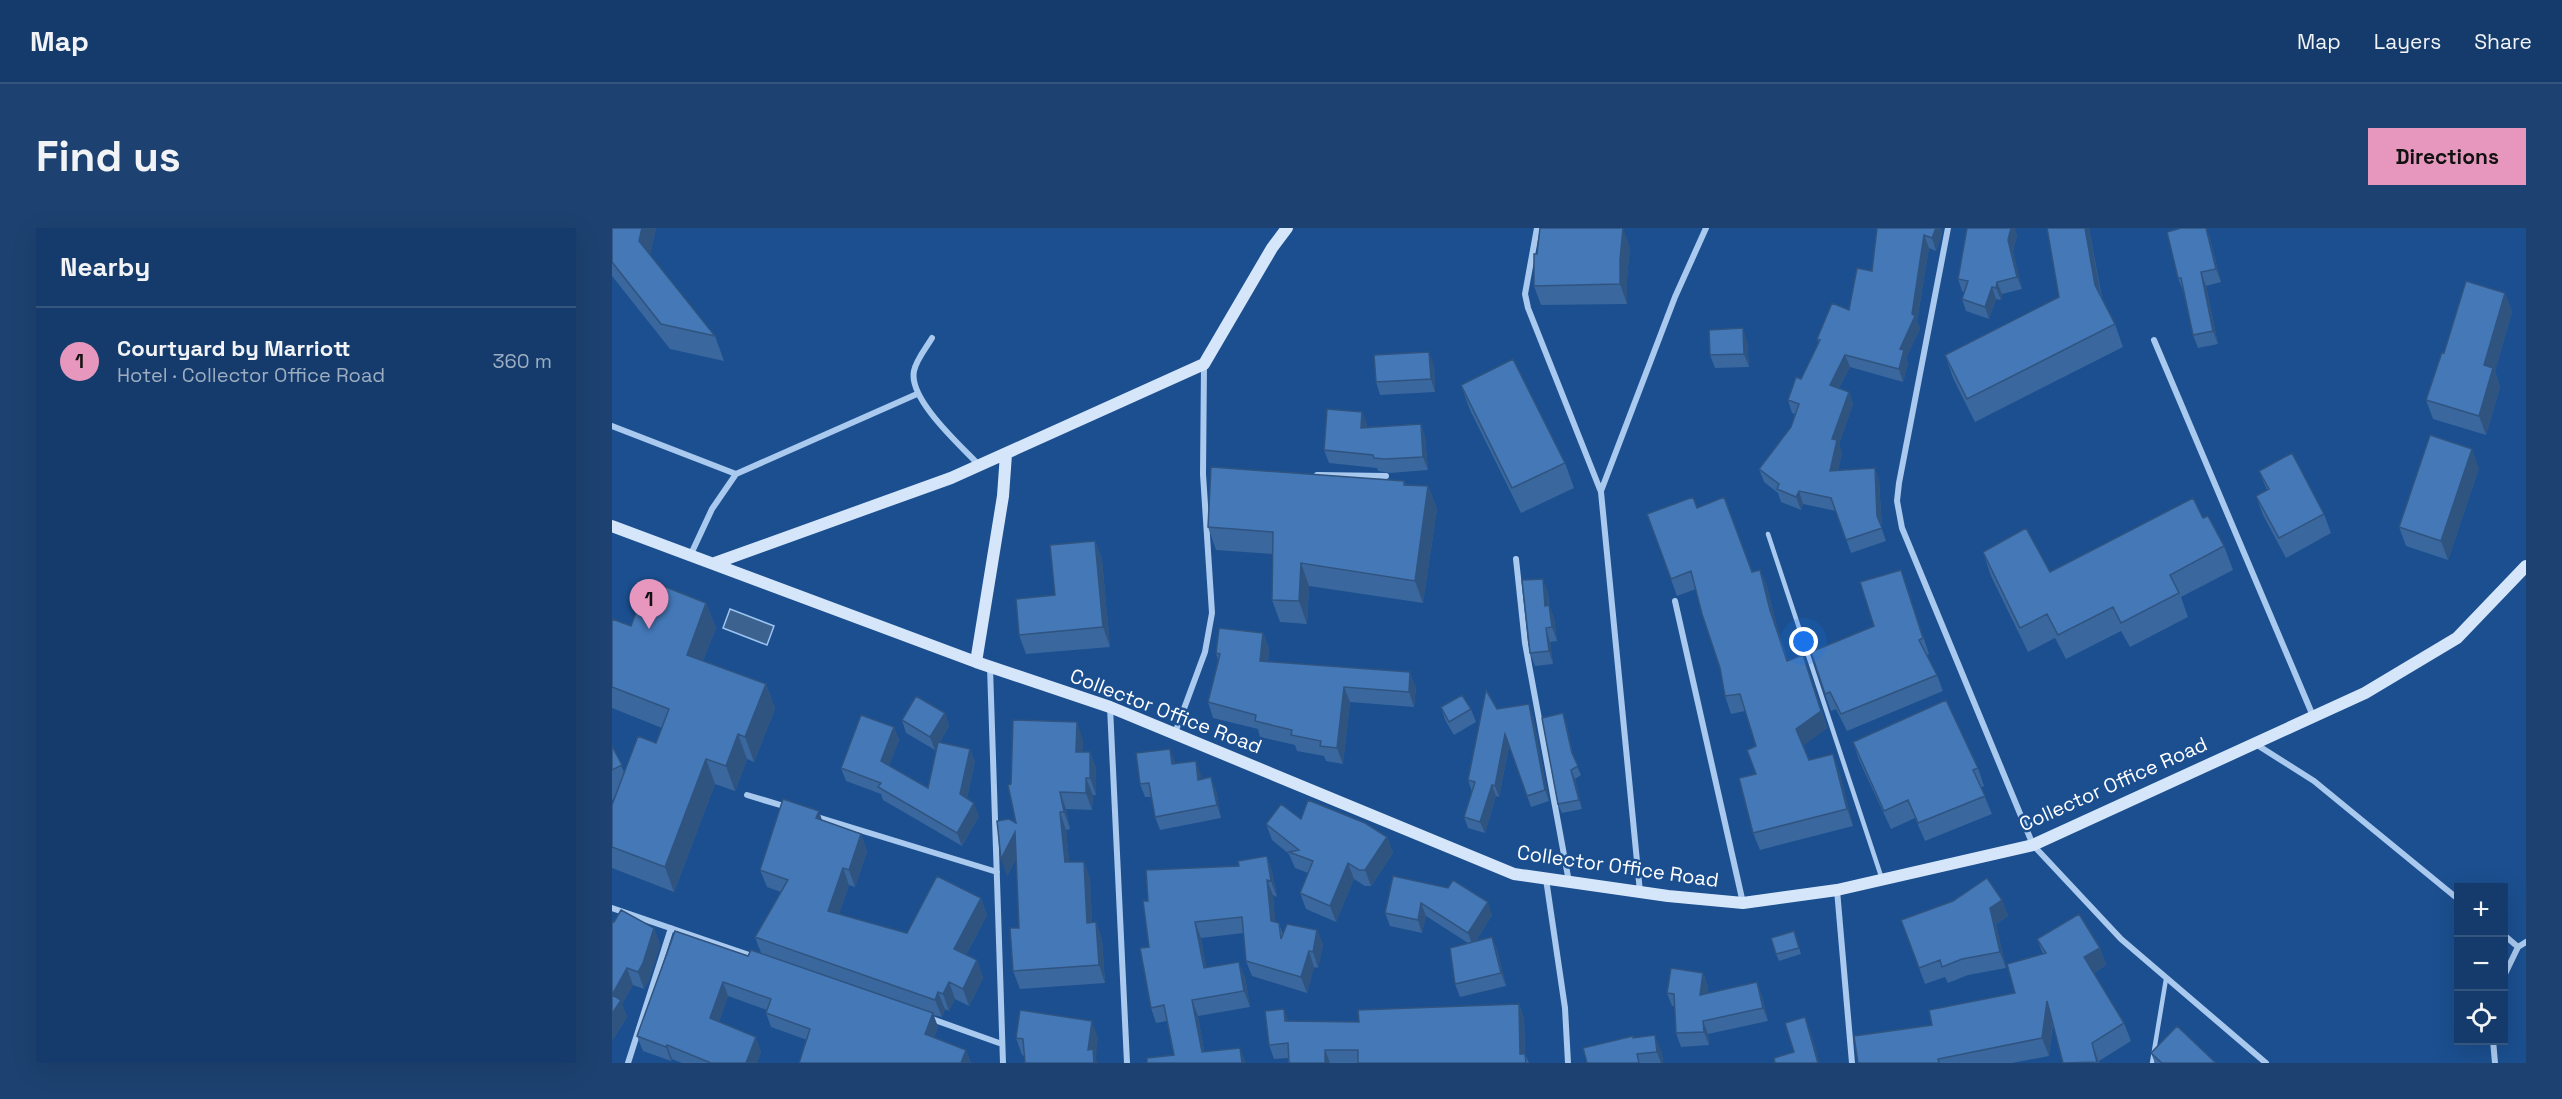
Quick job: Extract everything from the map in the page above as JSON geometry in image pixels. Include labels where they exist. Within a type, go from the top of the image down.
[{"type":"main road","points":[[715,563],[951,478],[1204,364],[1272,248],[1287,228]]},
{"type":"main road","points":[[976,662],[1003,496],[1006,454]]},
{"type":"main road","name":"Collector Office Road","points":[[612,526],[976,662],[1110,707],[1514,874],[1640,892],[1743,903],[1837,890],[2033,845],[2365,693],[2457,639],[2526,566]]},
{"type":"street","points":[[1537,228],[1525,294],[1528,308],[1601,492],[1640,892]]},
{"type":"street","points":[[1601,492],[1675,297],[1706,228]]},
{"type":"street","points":[[1948,228],[1897,501],[1902,528],[2033,845],[2121,939],[2266,1063]]},
{"type":"street","points":[[932,338],[914,372],[917,394],[930,412],[979,465]]},
{"type":"street","points":[[2154,340],[2314,717]]},
{"type":"street","points":[[1175,733],[1205,652],[1212,613],[1203,474],[1204,364]]},
{"type":"street","points":[[691,554],[712,509],[736,474],[917,394]]},
{"type":"street","points":[[612,426],[736,474]]},
{"type":"street","points":[[1203,474],[1214,474]]},
{"type":"street","points":[[1306,475],[1386,476]]},
{"type":"street","points":[[1516,559],[1525,643],[1569,882]]},
{"type":"street","points":[[1676,601],[1743,903]]},
{"type":"street","points":[[990,667],[1003,1063]]},
{"type":"street","points":[[1110,707],[1127,1063]]},
{"type":"street","points":[[2254,742],[2314,781],[2454,896]]},
{"type":"street","points":[[747,795],[792,809]]},
{"type":"street","points":[[804,812],[997,872]]},
{"type":"street","points":[[1546,878],[1565,1008],[1568,1063]]},
{"type":"street","points":[[1837,890],[1852,1063]]},
{"type":"street","points":[[612,908],[759,959]]},
{"type":"street","points":[[628,1063],[671,928]]},
{"type":"street","points":[[2506,937],[2518,947]]},
{"type":"street","points":[[2508,968],[2518,947],[2526,942]]},
{"type":"street","points":[[925,1017],[1002,1044]]},
{"type":"street","points":[[2493,1045],[2495,1063]]},
{"type":"lane","points":[[1768,534],[1882,879]]},
{"type":"lane","points":[[2152,1063],[2166,978]]},
{"type":"water","points":[[730,609],[774,626],[767,645],[723,628]]},
{"type":"building","points":[[612,228],[642,228],[639,241],[715,336],[661,324],[612,262]]},
{"type":"building","points":[[1540,228],[1623,228],[1620,284],[1534,286],[1534,254],[1537,254]]},
{"type":"building","points":[[1877,228],[1936,228],[1932,238],[1924,235],[1912,314],[1915,316],[1900,349],[1904,350],[1899,369],[1845,355],[1830,385],[1849,392],[1832,439],[1837,440],[1830,471],[1875,468],[1877,516],[1882,528],[1846,540],[1831,498],[1799,491],[1796,497],[1777,489],[1779,484],[1759,469],[1791,427],[1799,404],[1788,400],[1796,377],[1801,379],[1820,340],[1817,339],[1832,303],[1849,310],[1857,268],[1872,271]]},
{"type":"building","points":[[1967,228],[2011,228],[2008,240],[2017,277],[1997,282],[1996,288],[1992,287],[1985,307],[1962,299],[1968,281],[1958,279]]},
{"type":"building","points":[[2047,228],[2085,228],[2095,285],[2115,324],[1967,399],[1945,355],[2059,297]]},
{"type":"building","points":[[2181,228],[2206,228],[2216,269],[2201,272],[2213,331],[2193,335],[2181,278],[2178,278],[2167,232]]},
{"type":"building","points":[[2466,281],[2505,293],[2484,365],[2493,368],[2479,416],[2426,400],[2442,352],[2444,353]]},
{"type":"building","points":[[1743,328],[1744,354],[1710,355],[1709,330]]},
{"type":"building","points":[[1429,352],[1431,379],[1376,382],[1374,355]]},
{"type":"building","points":[[1513,359],[1565,463],[1512,488],[1461,385]]},
{"type":"building","points":[[1327,409],[1362,412],[1361,428],[1421,424],[1423,457],[1385,459],[1374,458],[1373,455],[1324,450]]},
{"type":"building","points":[[2430,435],[2472,449],[2441,541],[2399,527]]},
{"type":"building","points":[[2292,453],[2324,514],[2279,538],[2256,496],[2269,489],[2259,471]]},
{"type":"building","points":[[1211,467],[1404,481],[1404,485],[1428,486],[1415,581],[1301,563],[1299,601],[1272,600],[1273,532],[1208,527]]},
{"type":"building","points":[[1693,497],[1697,508],[1724,497],[1752,572],[1760,570],[1787,661],[1803,655],[1821,711],[1796,729],[1809,760],[1833,754],[1847,809],[1753,833],[1739,778],[1756,774],[1747,750],[1756,746],[1740,694],[1725,696],[1720,668],[1691,571],[1671,579],[1647,514]]},
{"type":"building","points":[[2193,498],[2203,518],[2208,516],[2224,546],[2170,575],[2179,593],[2121,623],[2113,607],[2058,635],[2047,614],[2020,628],[1983,552],[2026,528],[2050,572]]},
{"type":"building","points":[[1095,541],[1103,627],[1019,635],[1016,599],[1055,595],[1050,545]]},
{"type":"building","points":[[1901,570],[1923,638],[1919,640],[1937,675],[1841,714],[1830,692],[1825,694],[1811,652],[1874,626],[1860,582]]},
{"type":"building","points":[[1543,579],[1545,606],[1549,605],[1552,627],[1546,628],[1549,651],[1530,653],[1522,580]]},
{"type":"building","points":[[648,580],[706,603],[687,655],[766,684],[745,737],[738,734],[726,766],[706,759],[665,867],[612,847],[612,805],[638,736],[656,743],[669,709],[612,687],[612,619],[631,626]]},
{"type":"building","points":[[1219,628],[1263,633],[1260,661],[1410,672],[1409,692],[1344,687],[1337,748],[1320,746],[1321,741],[1291,735],[1292,730],[1255,721],[1256,715],[1208,702],[1220,654],[1216,653]]},
{"type":"building","points":[[1486,690],[1497,709],[1529,704],[1545,790],[1527,796],[1505,734],[1495,786],[1492,785],[1480,822],[1464,817],[1475,782],[1468,780]]},
{"type":"building","points":[[1462,695],[1471,709],[1449,722],[1441,707]]},
{"type":"building","points":[[916,696],[945,713],[930,737],[902,720]]},
{"type":"building","points":[[1946,700],[1978,768],[1973,770],[1985,796],[1918,823],[1908,800],[1884,811],[1853,742]]},
{"type":"building","points":[[1563,713],[1572,753],[1578,766],[1571,770],[1579,800],[1558,804],[1542,718]]},
{"type":"building","points":[[861,715],[894,727],[881,761],[928,788],[938,742],[970,749],[960,794],[974,803],[957,833],[878,787],[881,783],[841,768]]},
{"type":"building","points":[[1013,720],[1077,722],[1076,752],[1090,752],[1090,778],[1086,778],[1086,793],[1060,792],[1064,812],[1060,812],[1065,862],[1084,862],[1087,923],[1096,922],[1099,965],[1013,971],[1010,928],[1019,928],[1015,832],[1001,859],[997,821],[1009,819],[1016,823],[1008,785],[1011,784]]},
{"type":"building","points":[[612,746],[622,765],[612,770]]},
{"type":"building","points":[[1170,749],[1172,764],[1196,761],[1198,780],[1211,777],[1217,805],[1155,817],[1149,783],[1140,784],[1136,753]]},
{"type":"building","points":[[783,799],[819,811],[816,818],[861,834],[849,870],[843,868],[828,911],[907,933],[937,876],[981,898],[954,949],[977,960],[963,989],[949,982],[943,994],[938,992],[935,1000],[755,937],[788,880],[760,870]]},
{"type":"building","points":[[1308,800],[1365,823],[1387,837],[1365,870],[1359,870],[1348,863],[1330,906],[1300,893],[1313,861],[1289,852],[1299,850],[1266,824],[1281,804],[1301,819]]},
{"type":"building","points":[[1267,856],[1271,881],[1267,880],[1271,921],[1279,923],[1281,939],[1287,924],[1317,930],[1313,952],[1309,951],[1301,977],[1246,961],[1242,917],[1195,922],[1204,968],[1239,962],[1244,991],[1192,1000],[1202,1052],[1240,1048],[1242,1063],[1147,1063],[1147,1058],[1174,1055],[1164,1005],[1151,1008],[1140,948],[1149,947],[1143,901],[1148,901],[1146,870],[1239,866],[1238,861]]},
{"type":"building","points":[[1393,876],[1448,888],[1453,880],[1488,902],[1468,933],[1421,903],[1418,920],[1385,913]]},
{"type":"building","points":[[1987,878],[2002,900],[1990,908],[2000,952],[1962,959],[1942,967],[1940,960],[1919,968],[1901,920],[1953,901]]},
{"type":"building","points":[[621,910],[654,928],[638,972],[627,968],[612,995],[612,921],[614,922]]},
{"type":"building","points":[[2079,914],[2100,948],[2084,957],[2124,1023],[2092,1043],[2097,1062],[2063,1063],[2047,1001],[2042,1038],[1938,1059],[1939,1063],[1858,1063],[1854,1036],[1932,1025],[1929,1010],[2015,993],[2007,964],[2046,953],[2037,939]]},
{"type":"building","points":[[675,931],[748,956],[751,950],[933,1013],[925,1034],[966,1050],[961,1063],[799,1063],[810,1029],[766,1013],[771,999],[723,982],[710,1018],[756,1037],[746,1063],[711,1063],[667,1045],[666,1047],[637,1036]]},
{"type":"building","points":[[1794,931],[1799,948],[1776,954],[1771,938]]},
{"type":"building","points":[[1492,937],[1501,973],[1455,984],[1450,948]]},
{"type":"building","points":[[1671,968],[1703,973],[1700,995],[1757,982],[1763,1008],[1703,1021],[1704,1032],[1676,1033],[1674,994],[1667,993]]},
{"type":"building","points":[[612,995],[621,1000],[612,1014]]},
{"type":"building","points":[[1519,1004],[1520,1054],[1525,1054],[1526,1063],[1358,1063],[1358,1050],[1325,1050],[1325,1063],[1289,1063],[1288,1043],[1269,1045],[1265,1011],[1284,1009],[1285,1021],[1359,1022],[1358,1010]]},
{"type":"building","points":[[1020,1010],[1092,1021],[1088,1050],[1093,1049],[1094,1063],[1025,1063],[1023,1039],[1016,1038]]},
{"type":"building","points":[[1805,1017],[1818,1063],[1775,1063],[1774,1058],[1794,1052],[1785,1023]]},
{"type":"building","points":[[2177,1026],[2216,1063],[2162,1063],[2151,1053]]},
{"type":"building","points":[[1655,1035],[1657,1052],[1637,1054],[1639,1063],[1587,1063],[1583,1048],[1633,1036],[1633,1038]]},
{"type":"place","name":"Courtyard by Marriott","points":[[649,629]]}]
